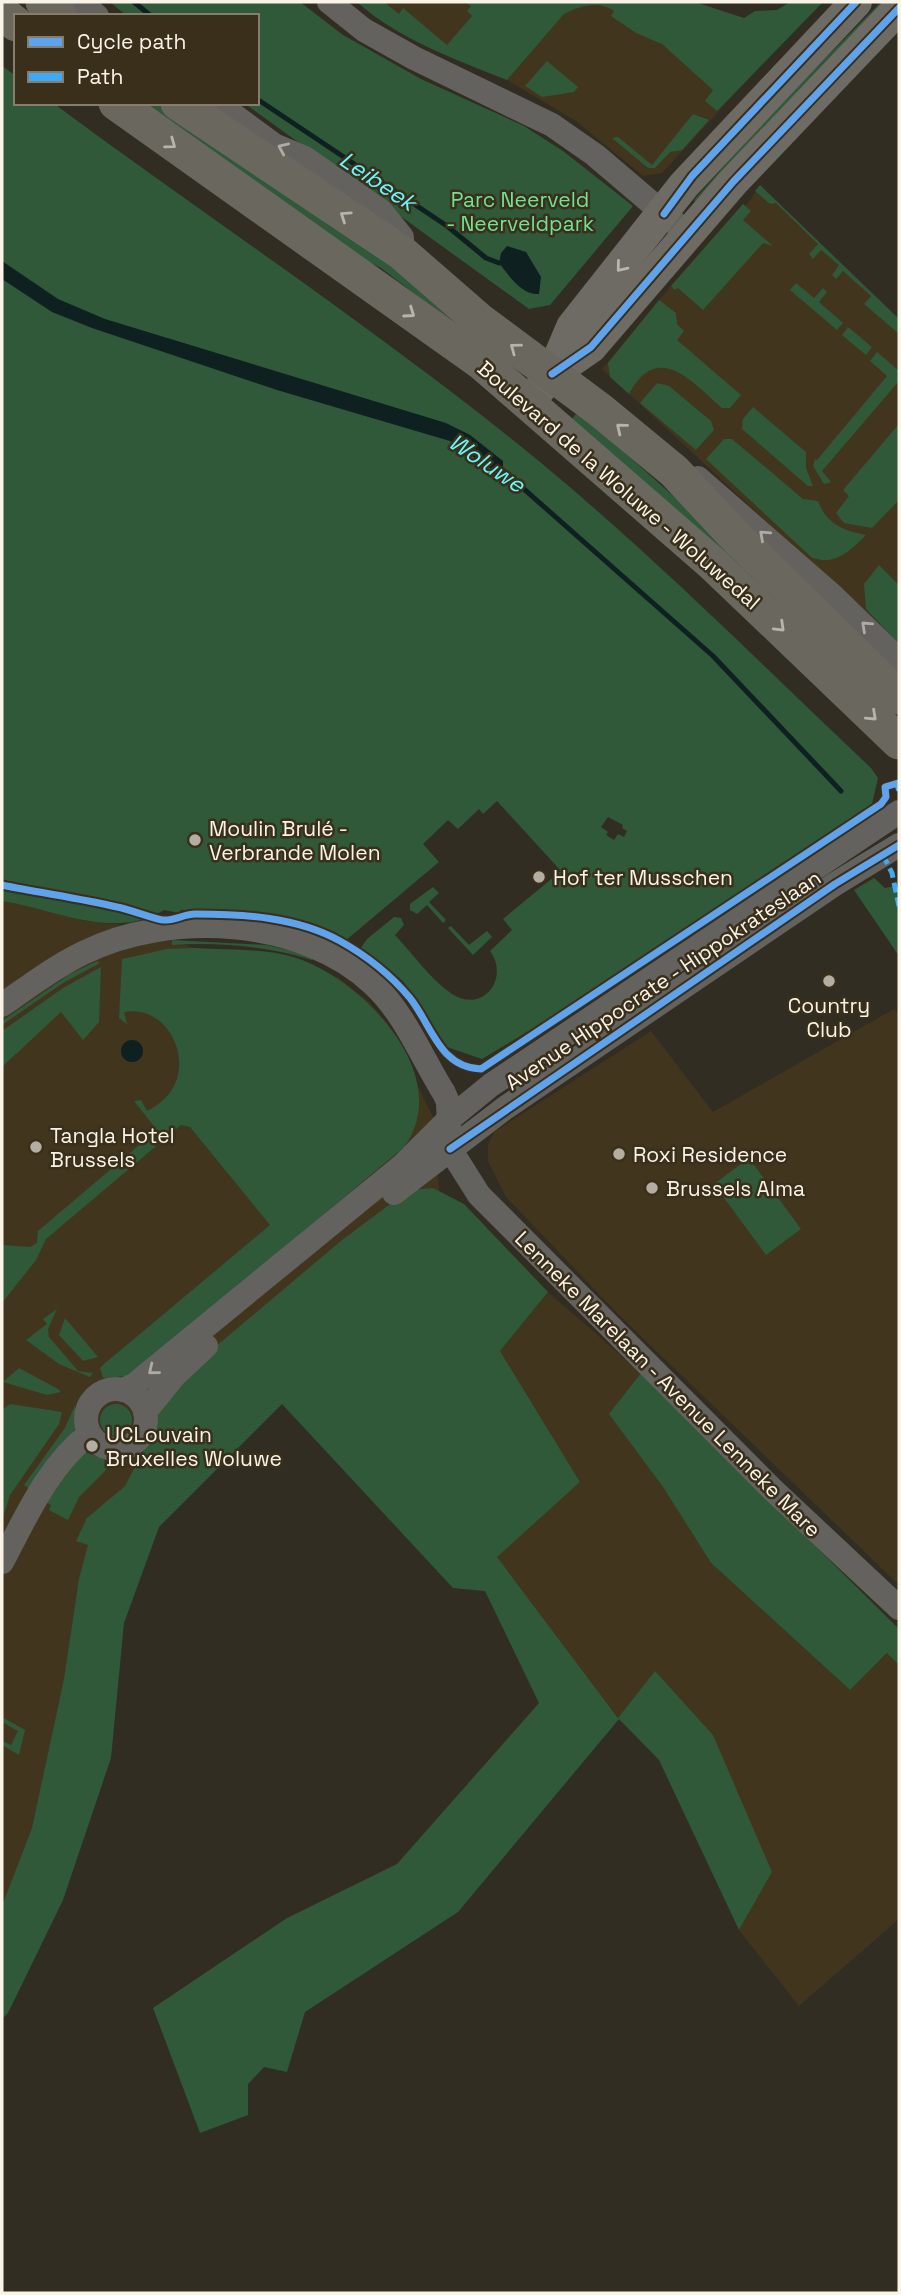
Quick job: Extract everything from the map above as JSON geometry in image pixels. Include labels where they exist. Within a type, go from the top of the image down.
[{"type":"highway","points":[[43,2],[58,14]]},
{"type":"highway","name":"Boulevard de la Woluwe - Woluwedal","points":[[119,105],[482,363],[722,572],[899,742]]},
{"type":"highway","name":"Boulevard de la Woluwe - Woluwedal","points":[[181,105],[402,254],[479,320],[674,471],[731,532],[899,697]]},
{"type":"main road","points":[[552,374],[572,327],[692,176],[856,2]]},
{"type":"main road","points":[[528,403],[552,374],[592,347],[687,234],[899,8]]},
{"type":"street","points":[[81,2],[95,14]]},
{"type":"street","points":[[328,2],[364,30],[552,125],[595,155],[687,234]]},
{"type":"street","points":[[220,105],[274,145],[305,158],[382,211],[402,237],[402,254]]},
{"type":"street","name":"Boulevard de la Woluwe - Woluwedal","points":[[674,471],[691,475],[707,484],[899,660]]},
{"type":"street","name":"Avenue Hippocrate - Hippokrateslaan","points":[[899,812],[491,1085],[448,1120],[403,1165],[134,1385],[123,1390],[107,1390],[93,1399],[85,1416],[89,1434],[107,1449],[127,1448],[144,1431],[145,1412],[174,1376],[203,1348],[450,1149],[505,1108],[835,884],[899,845]]},
{"type":"street","points":[[2,1005],[84,952],[134,934],[184,928],[276,932],[342,957],[376,986],[396,1011],[444,1093],[448,1102],[450,1149]]},
{"type":"street","name":"Lenneke Marelaan - Avenue Lenneke Mare","points":[[450,1149],[479,1195],[547,1266],[780,1496],[899,1608]]},
{"type":"street","points":[[123,1390],[137,1398],[145,1412]]},
{"type":"street","points":[[2,1562],[43,1487],[70,1449],[89,1434]]},
{"type":"shaded area","points":[[356,2],[650,2],[752,75],[662,173],[643,176],[576,121],[507,80],[449,57]]},
{"type":"shaded area","points":[[760,185],[899,319],[899,644],[602,369],[676,280],[743,204],[745,206]]},
{"type":"shaded area","name":"UCLouvain Bruxelles Woluwe","points":[[2,901],[87,921],[123,925],[195,948],[280,953],[339,978],[369,1002],[388,1025],[433,1117],[440,1197],[172,1459],[2,1980]]},
{"type":"shaded area","points":[[894,1009],[899,1015],[899,1585],[621,1317],[506,1197],[488,1161],[488,1145],[494,1132],[651,1031],[713,1112]]},
{"type":"shaded area","points":[[548,1292],[641,1373],[663,1487],[711,1563],[850,1690],[888,1653],[899,1665],[899,1919],[799,2006],[739,1930],[772,1872],[619,1719],[496,1557],[580,1482],[500,1351]]},
{"type":"green space","name":"Parc Neerveld - Neerveldpark","points":[[110,2],[300,2],[343,35],[421,79],[524,126],[563,151],[633,206],[550,305],[529,309],[247,105],[259,105],[259,14],[125,14]]},
{"type":"green space","points":[[357,2],[384,2],[399,14],[403,8],[447,45],[472,16],[467,11],[471,6],[465,2],[695,2],[744,18],[755,11],[777,10],[790,2],[823,2],[717,111],[705,101],[713,90],[662,44],[636,33],[611,16],[614,11],[602,6],[582,7],[564,14],[507,80],[409,38]]},
{"type":"green space","points":[[881,2],[892,2],[700,205],[694,200],[776,108]]},
{"type":"green space","points":[[547,61],[578,87],[574,92],[542,97],[525,86]]},
{"type":"green space","points":[[2,66],[14,75],[14,105],[56,105],[360,324],[540,462],[667,574],[871,768],[878,778],[871,808],[572,1005],[482,1059],[447,1047],[403,981],[361,948],[367,939],[394,917],[401,918],[404,925],[395,935],[444,988],[463,999],[474,1000],[490,990],[497,972],[490,951],[512,930],[503,919],[561,871],[497,801],[483,814],[479,809],[458,829],[448,820],[423,844],[439,862],[345,941],[306,925],[266,915],[181,910],[179,913],[164,910],[145,919],[105,923],[2,901]],"holes":[[[608,817],[623,825],[622,828],[627,831],[624,837],[618,834],[614,840],[606,835],[608,832],[601,827]]]},
{"type":"green space","points":[[142,105],[165,105],[419,285],[496,356],[381,268],[342,248]]},
{"type":"green space","points":[[693,114],[709,120],[682,150],[670,152],[655,168],[648,168],[612,138],[618,137],[652,165]]},
{"type":"green space","points":[[760,185],[899,319],[899,334],[864,304],[871,296],[843,271],[836,279],[832,275],[839,265],[821,250],[813,259],[809,254],[818,244],[776,203],[770,204],[755,191]]},
{"type":"green space","points":[[743,204],[751,211],[743,220],[773,246],[763,243],[703,310],[678,288],[675,290],[671,286]]},
{"type":"green space","points":[[796,283],[814,298],[823,288],[827,292],[819,302],[843,323],[837,330],[790,290]]},
{"type":"green space","points":[[659,300],[676,313],[677,324],[684,331],[677,340],[741,395],[730,408],[722,408],[699,387],[675,371],[663,368],[652,370],[640,378],[629,394],[610,377],[608,363]]},
{"type":"green space","points":[[848,327],[872,347],[866,355],[842,335]]},
{"type":"green space","points":[[877,352],[899,371],[899,381],[822,471],[831,482],[824,484],[813,466],[815,459],[817,460],[887,376],[870,361]]},
{"type":"green space","points":[[657,383],[669,386],[711,421],[714,430],[696,450],[640,403]]},
{"type":"green space","points":[[753,407],[806,452],[806,468],[813,486],[808,486],[742,429],[743,419]]},
{"type":"green space","points":[[578,411],[736,552],[895,708],[568,424]]},
{"type":"green space","points":[[899,424],[899,500],[872,528],[844,523],[836,513],[849,496],[843,490]]},
{"type":"green space","points":[[724,439],[732,439],[803,499],[818,501],[831,521],[850,531],[866,535],[848,552],[834,559],[819,560],[811,557],[706,459]]},
{"type":"green space","points":[[879,565],[899,585],[899,644],[866,609],[864,584]]},
{"type":"green space","points":[[874,878],[885,888],[899,885],[899,956],[854,890]]},
{"type":"green space","points":[[433,887],[439,893],[429,902],[446,920],[443,923],[427,905],[417,914],[410,910],[410,904]]},
{"type":"green space","points":[[451,926],[469,945],[487,931],[492,937],[473,955],[448,928]]},
{"type":"green space","points":[[172,940],[267,945],[313,956],[312,960],[243,946],[172,945]]},
{"type":"green space","points":[[167,949],[249,950],[289,956],[327,972],[352,990],[376,1011],[396,1036],[411,1063],[419,1092],[417,1120],[404,1147],[192,1325],[126,1376],[103,1378],[100,1368],[104,1364],[270,1225],[190,1127],[181,1125],[46,1239],[36,1260],[2,1303],[2,1245],[30,1247],[37,1243],[38,1231],[157,1130],[134,1101],[141,1100],[147,1111],[167,1097],[176,1081],[178,1051],[164,1026],[153,1017],[140,1012],[124,1012],[127,1024],[119,1018],[122,959]]},
{"type":"green space","points":[[97,961],[100,963],[63,983],[2,1025],[2,1021],[70,974]]},
{"type":"green space","points":[[101,967],[99,1022],[83,1040],[61,1012],[2,1067],[2,1031],[63,988]]},
{"type":"green space","points":[[749,1158],[801,1229],[766,1255],[714,1184]]},
{"type":"green space","points":[[433,1188],[464,1204],[548,1292],[500,1351],[580,1482],[497,1557],[618,1718],[655,1671],[713,1735],[772,1872],[739,1930],[659,1760],[619,1719],[458,1912],[305,2012],[287,2072],[264,2067],[248,2084],[248,2115],[200,2133],[153,2008],[287,1918],[397,1864],[539,1703],[485,1591],[453,1588],[282,1404],[159,1527],[124,1623],[111,1758],[63,1900],[8,2013],[2,2019],[2,1906],[32,1828],[64,1679],[79,1579],[88,1545],[76,1541],[87,1518],[125,1486],[151,1437],[157,1411],[183,1374],[342,1240],[409,1190]]},
{"type":"green space","points":[[57,1309],[48,1329],[49,1337],[78,1371],[93,1373],[90,1377],[59,1364],[26,1340],[47,1324],[43,1319]]},
{"type":"green space","points":[[65,1318],[98,1357],[83,1361],[59,1335]]},
{"type":"green space","points":[[19,1368],[61,1392],[47,1395],[3,1382]]},
{"type":"green space","points":[[641,1373],[899,1629],[899,1665],[887,1653],[850,1690],[711,1563],[663,1487],[609,1414]]},
{"type":"green space","points":[[10,1404],[62,1412],[59,1424],[10,1495],[2,1521],[2,1410]]},
{"type":"green space","points":[[116,1404],[127,1409],[132,1420],[127,1431],[116,1436],[105,1431],[100,1420],[105,1409]]},
{"type":"green space","points":[[75,1405],[75,1429],[32,1491],[24,1485],[65,1428]]},
{"type":"green space","points":[[85,1452],[104,1459],[106,1470],[79,1497],[68,1520],[49,1510],[51,1505],[44,1501],[60,1475]]},
{"type":"green space","points":[[2,1717],[25,1730],[19,1755],[2,1745],[2,1741],[11,1745],[18,1731],[2,1722]]},
{"type":"water","points":[[507,246],[526,252],[541,277],[539,294],[521,288],[499,263],[501,253]]},
{"type":"water","points":[[2,261],[58,299],[105,319],[446,423],[470,435],[503,461],[503,477],[450,441],[277,390],[52,312],[2,279]]},
{"type":"water","points":[[132,1040],[142,1047],[143,1051],[136,1061],[132,1062],[122,1055],[121,1051],[128,1041]]},
{"type":"waterway","name":"Leibeek","points":[[134,2],[149,14]]},
{"type":"waterway","name":"Leibeek","points":[[259,100],[447,226],[486,258],[499,263]]},
{"type":"waterway","name":"Woluwe","points":[[499,467],[713,656],[841,791]]},
{"type":"marked path","points":[[883,855],[892,873],[899,906]]},
{"type":"cycle path","points":[[664,214],[692,176],[856,2]]},
{"type":"cycle path","points":[[552,374],[591,347],[733,182],[899,8]]},
{"type":"cycle path","points":[[2,885],[122,908],[163,920],[195,914],[251,916],[288,922],[323,933],[378,966],[410,998],[446,1053],[467,1067],[481,1069],[881,804],[886,797],[885,787],[898,783],[899,788]]},
{"type":"cycle path","points":[[450,1149],[835,884],[899,845]]},
{"type":"place","name":"Moulin Brulé - Verbrande Molen","points":[[195,840]]},
{"type":"place","name":"Hof ter Musschen","points":[[539,877]]},
{"type":"place","name":"Country Club","points":[[829,981]]},
{"type":"place","name":"Tangla Hotel Brussels","points":[[36,1147]]},
{"type":"place","name":"Roxi Residence","points":[[619,1154]]},
{"type":"place","name":"Brussels Alma","points":[[652,1188]]},
{"type":"place","name":"UCLouvain Bruxelles Woluwe","points":[[92,1446]]}]
